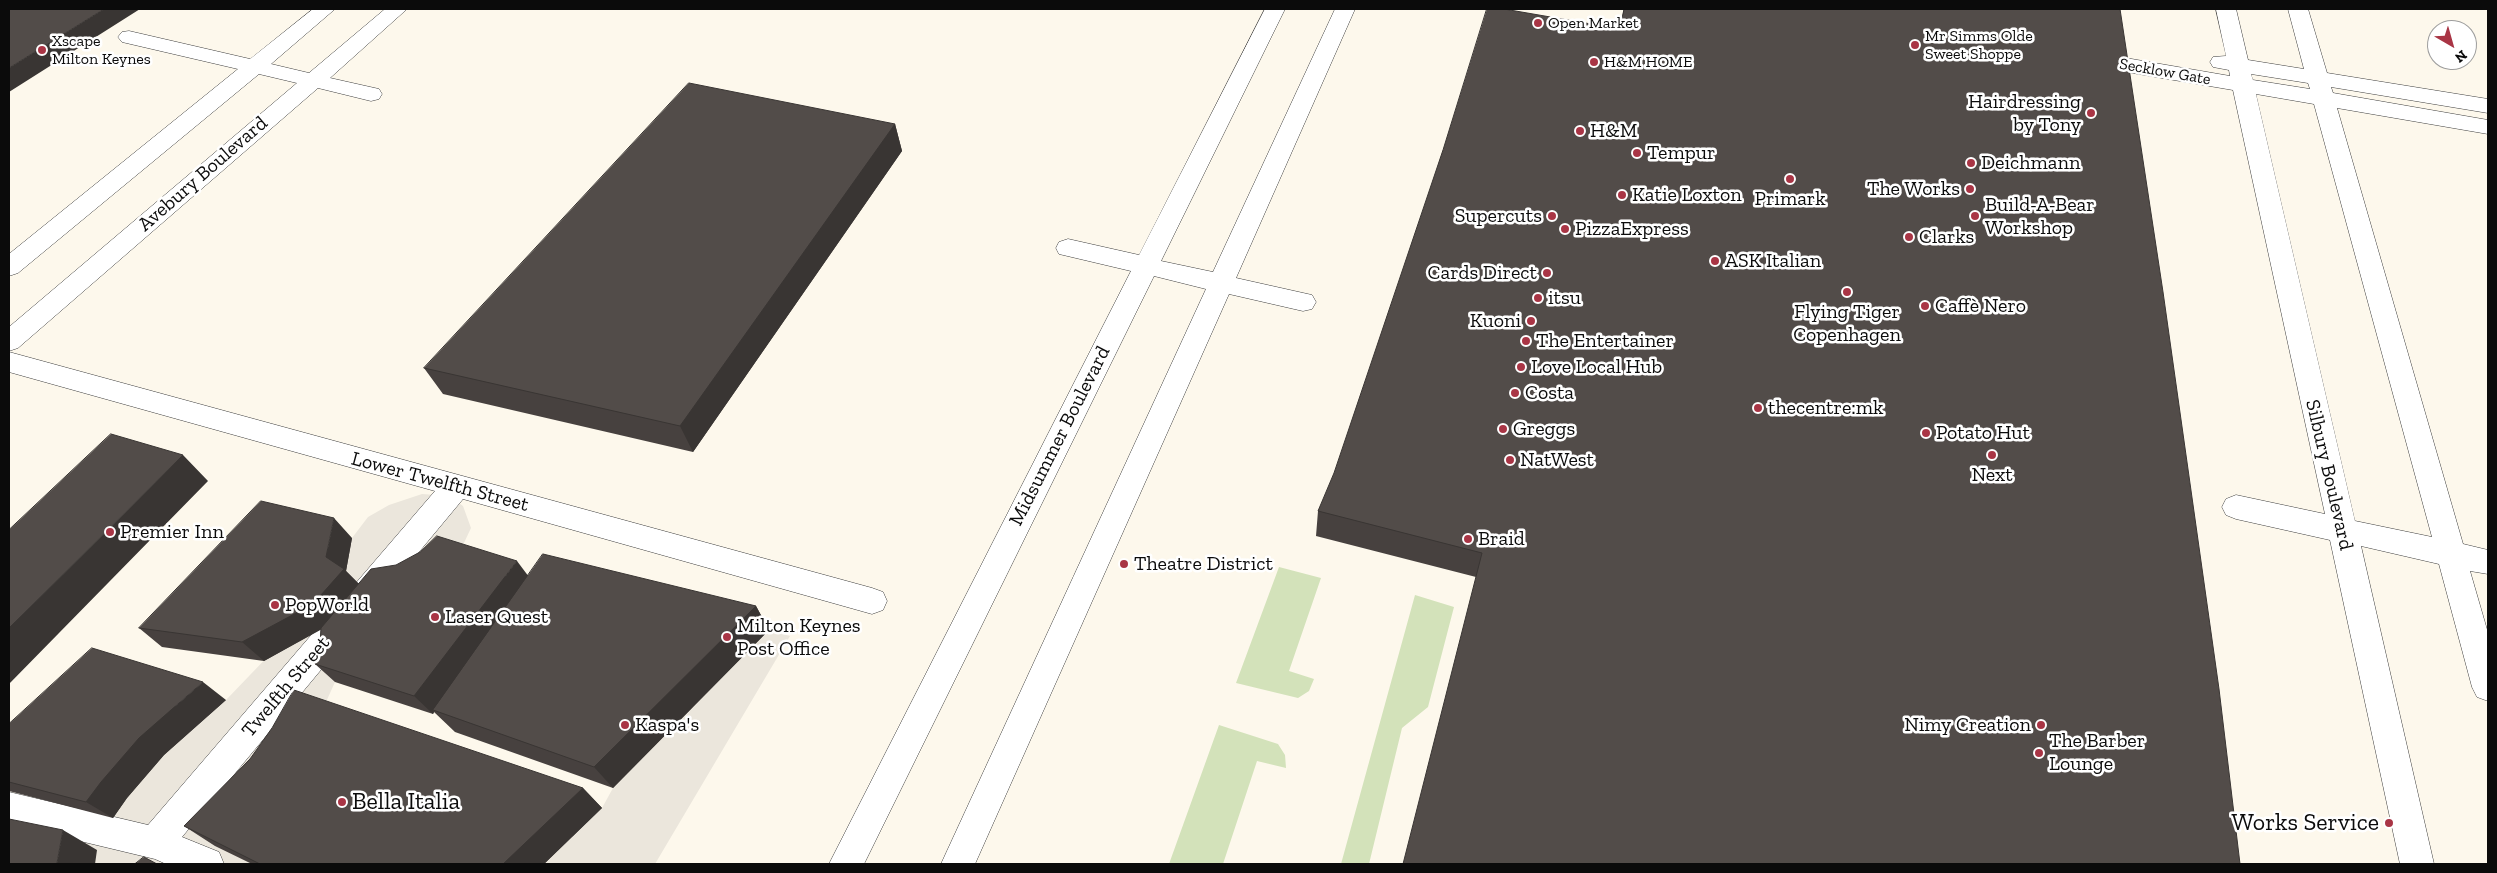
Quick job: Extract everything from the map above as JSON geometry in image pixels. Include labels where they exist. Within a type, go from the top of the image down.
[{"type":"street","points":[[9,267],[325,9]]},
{"type":"street","name":"Avebury Boulevard","points":[[9,341],[397,9]]},
{"type":"street","name":"Midsummer Boulevard","points":[[846,864],[1275,9]]},
{"type":"street","points":[[958,864],[1344,9]]},
{"type":"street","name":"Silbury Boulevard","points":[[2226,9],[2417,864]]},
{"type":"street","points":[[2298,9],[2488,687]]},
{"type":"street","points":[[129,37],[371,94]]},
{"type":"street","name":"Secklow Gate","points":[[2084,39],[2240,75]]},
{"type":"street","name":"Secklow Gate","points":[[2071,56],[2240,75]]},
{"type":"street","points":[[2240,75],[2320,88],[2457,100],[2488,106]]},
{"type":"street","points":[[2320,88],[2488,127]]},
{"type":"street","points":[[1068,248],[1303,302]]},
{"type":"street","name":"Lower Twelfth Street","points":[[9,362],[872,601]]},
{"type":"street","name":"Twelfth Street","points":[[155,843],[457,486]]},
{"type":"street","points":[[2236,506],[2488,562]]},
{"type":"street","points":[[9,808],[155,843],[207,864]]},
{"type":"green space","points":[[1279,567],[1321,578],[1289,671],[1314,679],[1309,691],[1298,698],[1236,683]]},
{"type":"green space","points":[[1415,595],[1454,607],[1428,707],[1402,728],[1369,864],[1341,864]]},
{"type":"green space","points":[[1219,725],[1278,744],[1285,755],[1286,768],[1257,761],[1223,864],[1169,864]]},
{"type":"shaded area","points":[[422,494],[449,496],[463,506],[471,528],[463,545],[335,682],[253,864],[95,864],[9,831],[9,791],[113,818],[127,798],[164,755],[226,700],[345,576],[352,538],[368,517],[389,505]]},
{"type":"shaded area","points":[[769,630],[790,636],[655,864],[544,864],[602,808],[613,788]]},
{"type":"building","points":[[9,9],[104,9],[9,68]]},
{"type":"building","name":"thecentre:mk","points":[[1487,9],[1504,9],[1620,29],[1624,9],[2120,9],[2163,292],[2219,689],[2240,864],[1403,864],[1482,553],[1318,511],[1334,473],[1443,150]]},
{"type":"building","points":[[689,83],[895,124],[680,426],[424,368]]},
{"type":"building","points":[[111,434],[183,455],[9,628],[9,530]]},
{"type":"building","name":"PopWorld","points":[[261,501],[334,518],[326,557],[344,569],[313,604],[242,642],[139,628]]},
{"type":"building","name":"Laser Quest","points":[[437,536],[517,561],[414,696],[315,664],[320,645],[321,628],[371,569],[396,565],[420,552]]},
{"type":"building","points":[[543,554],[756,606],[594,767],[433,710]]},
{"type":"building","points":[[92,648],[203,682],[139,738],[86,802],[9,782],[9,724]]},
{"type":"building","points":[[294,690],[583,788],[503,864],[260,864],[184,826],[250,759],[272,728]]},
{"type":"building","points":[[9,819],[63,830],[57,863],[76,864],[9,864]]},
{"type":"building","points":[[144,857],[157,864],[135,864]]},
{"type":"place","name":"Open Market","points":[[1538,23]]},
{"type":"place","name":"Mr Simms Olde Sweet Shoppe","points":[[1915,45]]},
{"type":"place","name":"Xscape Milton Keynes","points":[[42,50]]},
{"type":"place","name":"H&M HOME","points":[[1594,62]]},
{"type":"place","name":"Hairdressing by Tony","points":[[2091,113]]},
{"type":"place","name":"H&M","points":[[1580,131]]},
{"type":"place","name":"Tempur","points":[[1637,153]]},
{"type":"place","name":"Deichmann","points":[[1971,163]]},
{"type":"place","name":"Primark","points":[[1790,179]]},
{"type":"place","name":"The Works","points":[[1970,189]]},
{"type":"place","name":"Katie Loxton","points":[[1622,195]]},
{"type":"place","name":"Supercuts","points":[[1552,216]]},
{"type":"place","name":"Build-A-Bear Workshop","points":[[1975,216]]},
{"type":"place","name":"PizzaExpress","points":[[1565,229]]},
{"type":"place","name":"Clarks","points":[[1909,237]]},
{"type":"place","name":"ASK Italian","points":[[1715,261]]},
{"type":"place","name":"Cards Direct","points":[[1547,273]]},
{"type":"place","name":"Flying Tiger Copenhagen","points":[[1847,292]]},
{"type":"place","name":"itsu","points":[[1538,298]]},
{"type":"place","name":"Caffè Nero","points":[[1925,306]]},
{"type":"place","name":"Kuoni","points":[[1531,321]]},
{"type":"place","name":"The Entertainer","points":[[1526,341]]},
{"type":"place","name":"Love Local Hub","points":[[1521,367]]},
{"type":"place","name":"Costa","points":[[1515,393]]},
{"type":"place","name":"thecentre:mk","points":[[1758,408]]},
{"type":"place","name":"Greggs","points":[[1503,429]]},
{"type":"place","name":"Potato Hut","points":[[1926,433]]},
{"type":"place","name":"Next","points":[[1992,455]]},
{"type":"place","name":"NatWest","points":[[1510,460]]},
{"type":"place","name":"Premier Inn","points":[[110,532]]},
{"type":"place","name":"Braid","points":[[1468,539]]},
{"type":"place","name":"Theatre District","points":[[1124,564]]},
{"type":"place","name":"PopWorld","points":[[275,605]]},
{"type":"place","name":"Laser Quest","points":[[435,617]]},
{"type":"place","name":"Milton Keynes Post Office","points":[[727,637]]},
{"type":"place","name":"Kaspa's","points":[[625,725]]},
{"type":"place","name":"Nimy Creation","points":[[2041,725]]},
{"type":"place","name":"The Barber Lounge","points":[[2039,753]]},
{"type":"place","name":"Bella Italia","points":[[342,802]]},
{"type":"place","name":"Works Service","points":[[2389,823]]}]
